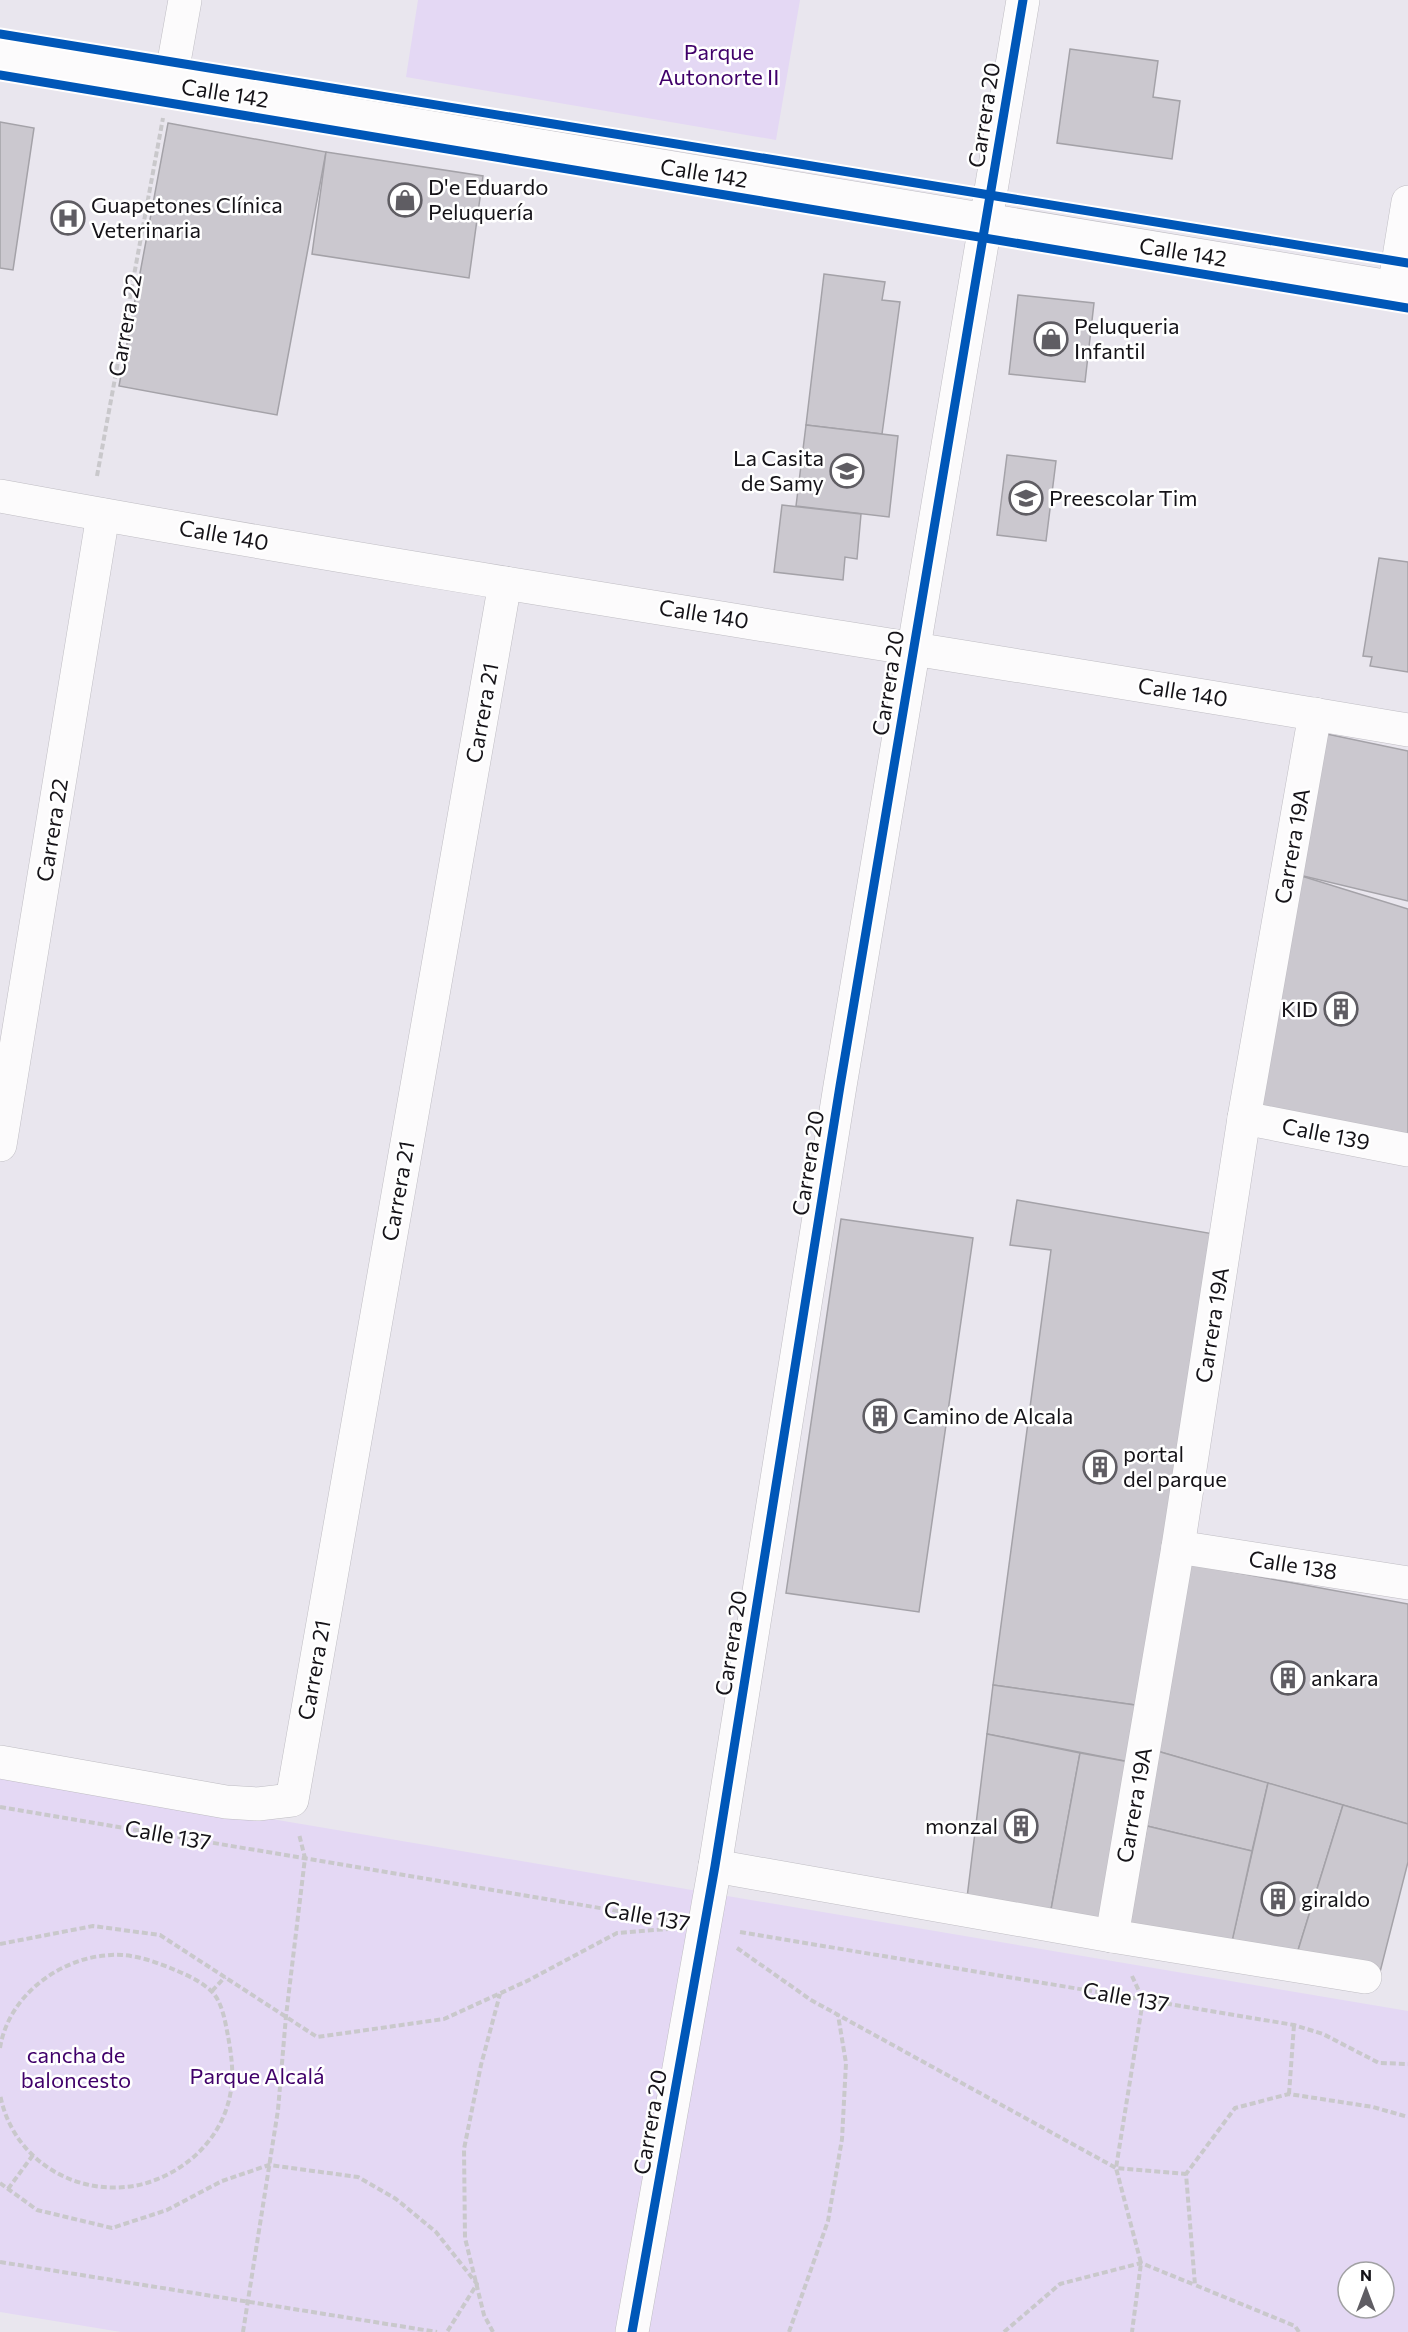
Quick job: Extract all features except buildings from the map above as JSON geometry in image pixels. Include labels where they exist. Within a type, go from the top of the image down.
[{"type":"street","points":[[168,97],[184,0]]},
{"type":"street","name":"Carrera 20","points":[[632,2332],[715,1866],[838,1098],[1023,0]]},
{"type":"street","name":"Calle 142","points":[[0,56],[168,97],[987,220],[1401,289]]},
{"type":"street","points":[[1401,289],[1408,202]]},
{"type":"street","name":"Calle 140","points":[[0,496],[505,583],[1408,730]]},
{"type":"street","name":"Carrera 22","points":[[0,1145],[97,514]]},
{"type":"street","name":"Carrera 21","points":[[292,1800],[505,583]]},
{"type":"street","name":"Carrera 19A","points":[[1112,1936],[1178,1546],[1244,1118],[1315,714]]},
{"type":"street","name":"Calle 139","points":[[1244,1118],[1408,1150]]},
{"type":"street","name":"Calle 138","points":[[1178,1546],[1408,1582]]},
{"type":"street","name":"Calle 137","points":[[0,1762],[226,1802],[258,1803],[292,1800]]},
{"type":"street","points":[[715,1866],[1112,1936],[1365,1977]]},
{"type":"path","points":[[243,2332],[278,2110],[286,2016],[305,1858],[292,1800]]},
{"type":"path","points":[[0,1944],[93,1926],[160,1935],[317,2037],[444,2019],[501,1993],[617,1933],[704,1926],[811,2000],[1116,2168],[1186,2174]]},
{"type":"path","points":[[1112,1936],[1143,2000],[1116,2168],[1142,2263],[1132,2332]]},
{"type":"path","points":[[0,2048],[2,2034],[21,2000],[49,1974],[85,1958],[123,1955],[161,1964],[194,1978],[212,1991],[224,2014],[230,2051],[231,2090],[219,2126],[195,2158],[163,2178],[125,2188],[86,2186],[50,2170],[21,2144],[3,2110],[0,2094]]},
{"type":"path","points":[[212,1991],[225,1977]]},
{"type":"path","points":[[493,2332],[484,2315],[465,2238],[464,2149],[481,2065],[501,1993]]},
{"type":"path","points":[[789,2332],[828,2221],[842,2139],[846,2063],[838,2015]]},
{"type":"path","points":[[1290,2094],[1294,2025]]},
{"type":"path","points":[[1195,2286],[1186,2174],[1235,2108],[1290,2094],[1373,2107],[1408,2117]]},
{"type":"path","points":[[8,2189],[33,2155]]},
{"type":"path","points":[[0,2183],[37,2211],[112,2228],[167,2211],[222,2181],[269,2165],[358,2177],[396,2199],[436,2232],[477,2284]]},
{"type":"path","points":[[0,2262],[437,2332]]},
{"type":"path","points":[[1004,2332],[1060,2284],[1142,2263],[1295,2326],[1299,2332]]},
{"type":"path","points":[[447,2332],[477,2284]]},
{"type":"green space","name":"Parque Autonorte II","points":[[418,0],[800,0],[776,140],[406,77]]},
{"type":"green space","name":"Parque Alcalá","points":[[0,1773],[1408,2011],[1408,2332],[121,2332],[0,2312]]},
{"type":"cycle path","points":[[632,2332],[715,1866],[840,1086],[1023,0]]},
{"type":"cycle path","points":[[0,34],[1408,263]]},
{"type":"cycle path","points":[[0,75],[1408,308]]},
{"type":"place","name":"D'e Eduardo Peluquería","points":[[405,200]]},
{"type":"place","name":"Guapetones Clínica Veterinaria","points":[[68,218]]},
{"type":"place","name":"Peluqueria Infantil","points":[[1051,339]]},
{"type":"place","name":"La Casita de Samy","points":[[847,471]]},
{"type":"place","name":"Preescolar Tim","points":[[1026,498]]},
{"type":"place","name":"KID","points":[[1341,1009]]},
{"type":"place","name":"Camino de Alcala","points":[[880,1416]]},
{"type":"place","name":"portal del parque","points":[[1100,1467]]},
{"type":"place","name":"ankara","points":[[1288,1678]]},
{"type":"place","name":"monzal","points":[[1021,1826]]},
{"type":"place","name":"giraldo","points":[[1278,1899]]},
{"type":"park label","name":"cancha de baloncesto","points":[[76,2068]]}]
